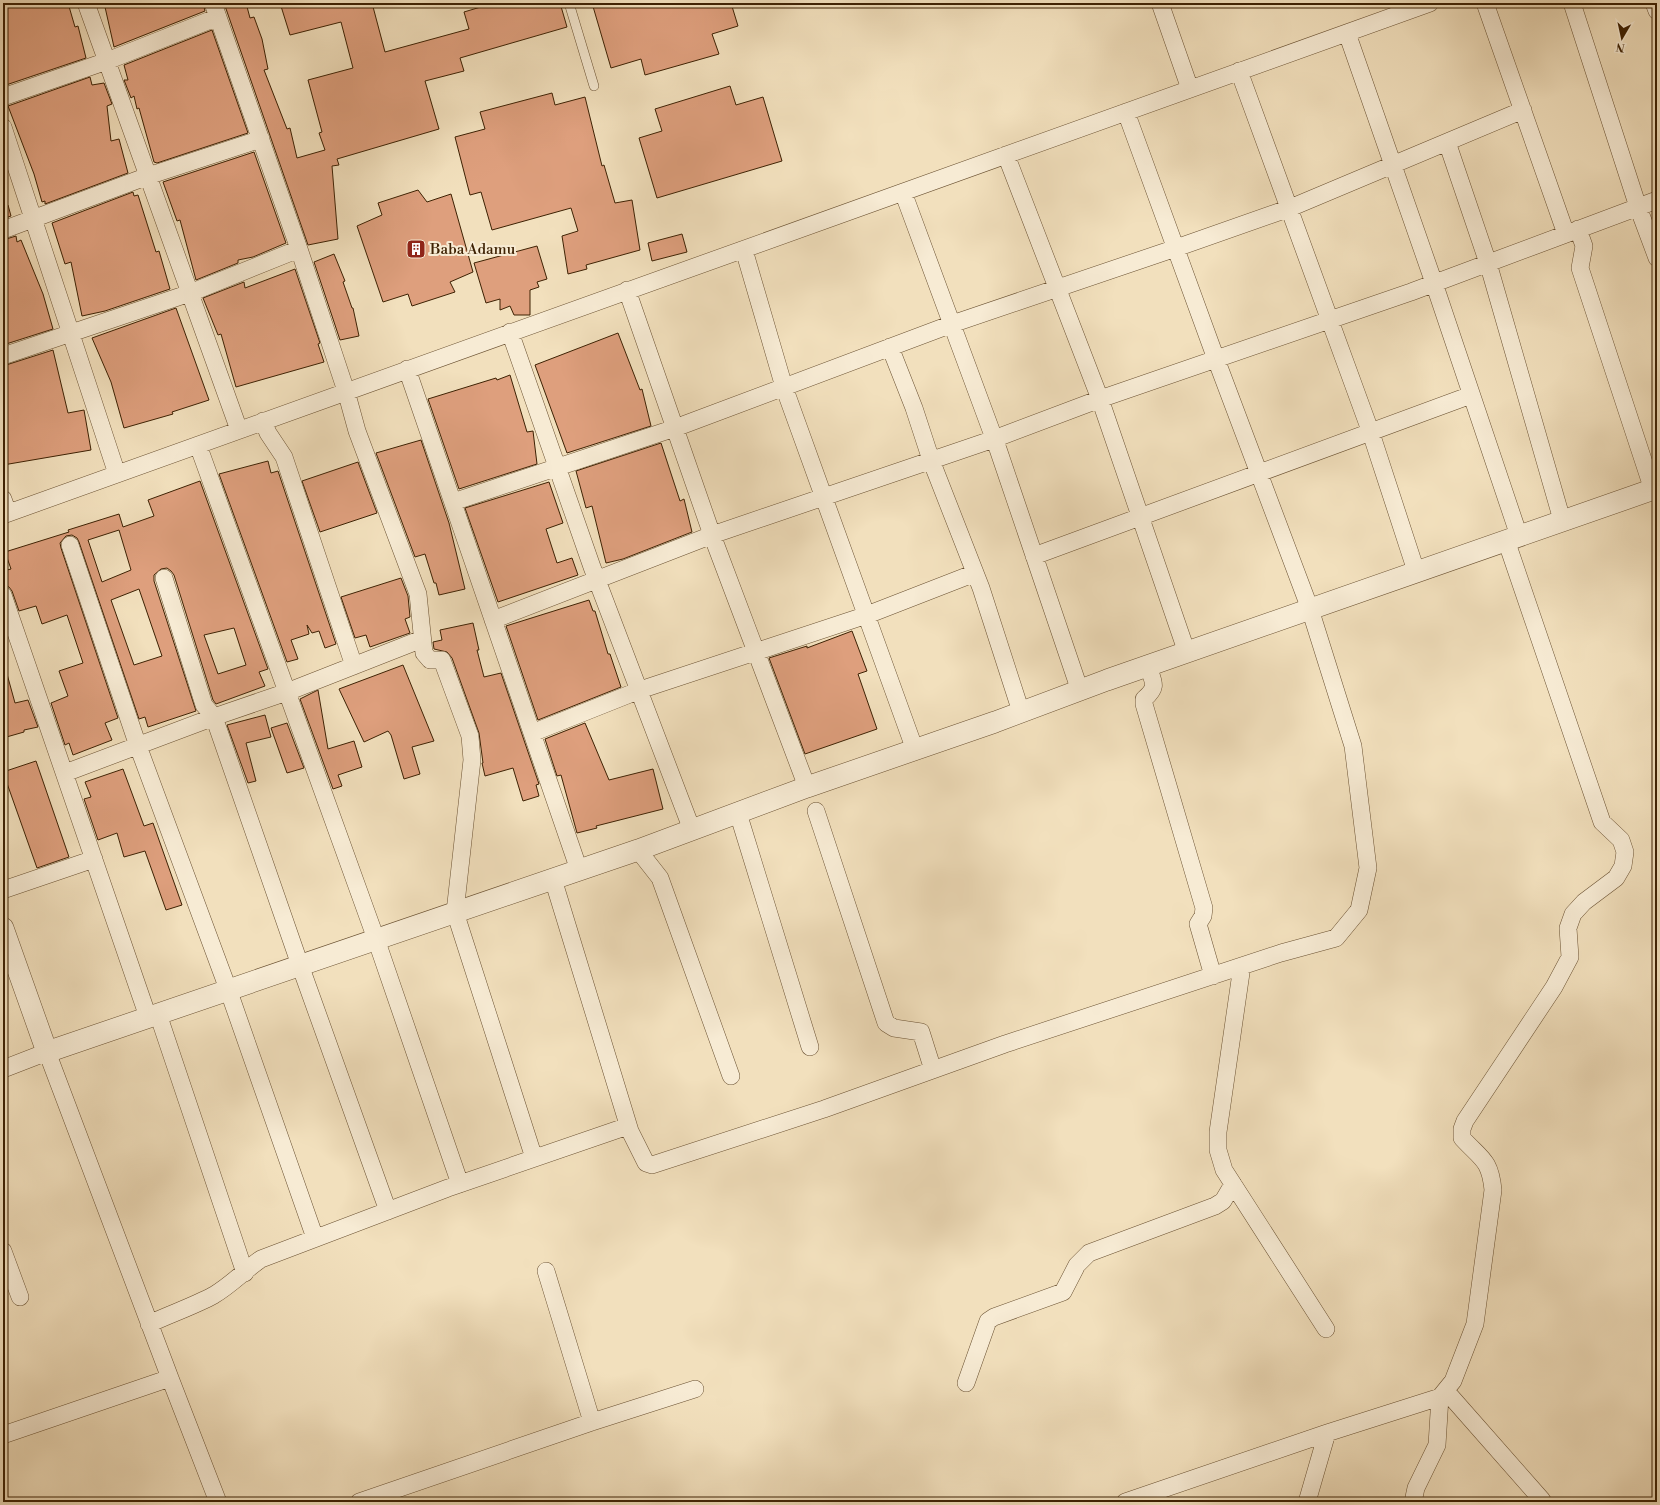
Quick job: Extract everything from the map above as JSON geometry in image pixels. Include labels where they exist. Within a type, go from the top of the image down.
[{"type":"street","points":[[86,3],[239,430]]},
{"type":"street","points":[[1160,3],[1190,89]]},
{"type":"street","points":[[5,509],[117,474],[626,290],[744,250],[1430,3]]},
{"type":"street","points":[[3,1069],[153,1015],[638,850],[807,787],[916,750],[1107,680],[1148,667],[1562,520],[1655,489],[1580,268],[1584,246],[1572,231],[1523,110],[1485,3]]},
{"type":"street","points":[[1572,3],[1638,207],[1657,258]]},
{"type":"street","points":[[1654,3],[1657,11]]},
{"type":"street","points":[[3,98],[107,62],[215,10],[299,249],[346,391],[357,431],[418,594],[424,653],[430,660],[442,660],[470,736],[472,760],[455,912],[534,1158]]},
{"type":"street","points":[[1347,33],[1434,283],[1471,395],[1512,538],[1602,822],[1621,840],[1625,852],[1623,866],[1616,878],[1584,902],[1573,914],[1568,928],[1570,957],[1554,988],[1462,1129],[1462,1138],[1485,1160],[1490,1169],[1492,1190],[1475,1324],[1453,1381],[1443,1394],[1437,1445],[1416,1488],[1413,1502]]},
{"type":"street","points":[[1239,71],[1331,320],[1371,433],[1416,571]]},
{"type":"street","points":[[453,502],[674,428],[952,324],[1290,208],[1523,110]]},
{"type":"street","points":[[553,879],[628,1126],[646,1163],[652,1165],[824,1109],[1005,1044],[1281,953],[1336,938],[1359,910],[1368,868],[1353,746],[1310,609],[1258,473],[1126,112]]},
{"type":"street","points":[[3,126],[117,474]]},
{"type":"street","points":[[3,230],[148,176],[261,139]]},
{"type":"street","points":[[1447,142],[1488,263],[1562,520]]},
{"type":"street","points":[[1006,155],[1100,399],[1187,653]]},
{"type":"street","points":[[903,192],[994,439],[1080,691]]},
{"type":"street","points":[[493,620],[712,535],[994,439],[1100,399],[1331,320],[1657,200]]},
{"type":"street","points":[[3,356],[190,293],[299,249]]},
{"type":"street","points":[[744,250],[784,386],[916,750]]},
{"type":"street","points":[[626,290],[712,535],[807,787]]},
{"type":"street","points":[[510,332],[556,467],[692,830]]},
{"type":"street","points":[[890,347],[914,408],[931,460],[975,573],[1021,712]]},
{"type":"street","points":[[407,369],[579,870]]},
{"type":"street","points":[[1034,556],[1471,395]]},
{"type":"street","points":[[263,421],[268,433],[284,457],[354,666]]},
{"type":"street","points":[[198,445],[376,939],[460,1184]]},
{"type":"street","points":[[70,545],[138,746],[228,990],[315,1238]]},
{"type":"street","points":[[532,733],[640,690],[756,653],[867,615],[975,573]]},
{"type":"street","points":[[164,578],[204,705],[214,717],[300,965],[388,1210]]},
{"type":"street","points":[[3,596],[94,859],[153,1015],[245,1273]]},
{"type":"street","points":[[65,773],[214,717],[286,692],[422,639]]},
{"type":"street","points":[[1148,667],[1154,684],[1153,691],[1144,699],[1144,704],[1204,908],[1203,916],[1198,924],[1212,976]]},
{"type":"street","points":[[816,811],[886,1023],[894,1028],[921,1032],[933,1070]]},
{"type":"street","points":[[738,813],[810,1047]]},
{"type":"street","points":[[638,850],[660,878],[731,1076]]},
{"type":"street","points":[[3,890],[94,859]]},
{"type":"street","points":[[3,928],[47,1052],[149,1324],[218,1502]]},
{"type":"street","points":[[1242,966],[1218,1132],[1218,1150],[1224,1170],[1326,1329]]},
{"type":"street","points":[[149,1324],[214,1295],[245,1273],[251,1266],[261,1259],[388,1210],[628,1126]]},
{"type":"street","points":[[966,1383],[988,1321],[994,1317],[1063,1292],[1077,1265],[1088,1253],[1215,1206],[1223,1201],[1233,1184]]},
{"type":"street","points":[[3,1251],[20,1297]]},
{"type":"street","points":[[546,1271],[592,1422]]},
{"type":"street","points":[[3,1435],[170,1378]]},
{"type":"street","points":[[359,1502],[592,1422],[695,1389]]},
{"type":"street","points":[[1125,1502],[1443,1394]]},
{"type":"street","points":[[1443,1394],[1542,1500]]},
{"type":"street","points":[[1307,1502],[1327,1433]]},
{"type":"lane","points":[[569,3],[594,86]]},
{"type":"building","points":[[3,3],[68,3],[75,27],[78,26],[86,58],[3,86]]},
{"type":"building","points":[[126,3],[203,3],[205,11],[114,47],[105,7]]},
{"type":"building","points":[[224,3],[246,3],[250,18],[254,17],[262,39],[268,69],[264,70],[287,129],[290,128],[297,158],[325,150],[319,133],[322,132],[308,80],[353,68],[341,22],[290,35],[280,3],[372,3],[385,52],[469,29],[464,12],[494,3],[560,3],[567,27],[460,58],[464,71],[425,81],[439,129],[337,159],[339,165],[332,166],[338,239],[308,245]]},
{"type":"building","points":[[592,3],[731,3],[738,26],[712,34],[719,54],[645,75],[641,59],[611,68]]},
{"type":"building","points":[[212,30],[248,133],[157,163],[154,162],[139,108],[137,109],[134,96],[131,98],[124,80],[128,80],[124,65]]},
{"type":"building","points":[[90,77],[92,85],[104,83],[112,104],[107,106],[111,141],[119,139],[128,173],[45,204],[45,201],[42,202],[34,174],[8,106]]},
{"type":"building","points":[[730,86],[736,105],[763,97],[782,161],[657,198],[639,138],[662,131],[655,109]]},
{"type":"building","points":[[552,93],[555,105],[585,97],[602,166],[604,165],[615,203],[632,200],[640,250],[586,265],[587,269],[568,274],[562,236],[578,231],[571,208],[492,230],[481,192],[470,195],[455,137],[485,129],[480,112]]},
{"type":"building","points":[[254,152],[286,243],[253,257],[238,260],[238,263],[196,280],[180,220],[177,221],[163,182]]},
{"type":"building","name":"Baba Adamu","points":[[418,190],[427,202],[451,194],[473,272],[450,282],[455,292],[412,306],[408,294],[383,302],[357,226],[382,215],[378,203]]},
{"type":"building","points":[[133,192],[134,196],[138,195],[156,252],[159,251],[170,289],[105,311],[82,316],[71,262],[65,264],[52,223]]},
{"type":"building","points":[[8,205],[11,216],[3,219],[3,206]]},
{"type":"building","points":[[682,234],[687,252],[652,261],[648,243]]},
{"type":"building","points":[[16,236],[17,242],[21,240],[43,294],[53,329],[3,345],[3,240]]},
{"type":"building","points":[[537,246],[547,279],[537,282],[539,287],[530,290],[530,315],[514,315],[510,306],[500,310],[500,299],[486,303],[474,263]]},
{"type":"building","points":[[334,254],[345,281],[343,282],[353,308],[359,336],[340,340],[314,262]]},
{"type":"building","points":[[295,269],[320,343],[318,344],[324,362],[236,387],[221,334],[218,335],[203,298],[244,282],[245,288]]},
{"type":"building","points":[[176,308],[209,400],[172,412],[173,414],[124,428],[111,382],[92,338]]},
{"type":"building","points":[[618,333],[640,390],[642,389],[651,426],[567,453],[535,365]]},
{"type":"building","points":[[53,350],[68,413],[84,410],[91,450],[3,465],[3,366]]},
{"type":"building","points":[[510,375],[527,432],[533,431],[537,464],[459,489],[428,399]]},
{"type":"building","points":[[421,440],[449,523],[465,589],[439,595],[425,554],[415,557],[376,453]]},
{"type":"building","points":[[661,443],[680,501],[684,499],[692,532],[623,559],[606,563],[592,506],[586,508],[576,471]]},
{"type":"building","points":[[268,461],[271,473],[278,471],[336,644],[325,648],[319,631],[312,633],[307,625],[309,634],[291,640],[298,659],[287,662],[219,474]]},
{"type":"building","points":[[358,462],[377,513],[320,532],[302,481]]},
{"type":"building","points":[[200,481],[268,669],[259,672],[265,686],[216,704],[213,700],[174,575],[167,568],[161,569],[154,575],[154,581],[196,711],[148,727],[145,717],[139,719],[79,542],[77,538],[72,535],[66,536],[60,543],[61,548],[118,718],[105,723],[112,740],[73,755],[69,743],[65,745],[51,703],[68,696],[59,671],[83,663],[67,615],[42,624],[36,606],[19,611],[12,591],[9,587],[4,585],[3,582],[3,571],[11,569],[5,552],[69,532],[68,530],[119,514],[123,527],[154,516],[148,500]],"holes":[[[119,530],[131,570],[102,582],[88,540]],[[139,589],[162,656],[134,665],[111,600]],[[234,628],[246,665],[218,674],[204,635]]]},
{"type":"building","points":[[549,482],[563,523],[546,529],[557,563],[572,558],[578,575],[498,602],[465,508]]},
{"type":"building","points":[[401,578],[408,596],[410,617],[405,619],[410,633],[370,647],[366,635],[355,638],[341,597]]},
{"type":"building","points":[[589,600],[593,611],[595,611],[608,654],[610,654],[621,687],[538,720],[506,626]]},
{"type":"building","points":[[473,623],[479,650],[477,650],[484,677],[501,673],[539,784],[536,785],[539,796],[523,801],[513,768],[485,776],[479,733],[452,658],[447,652],[434,649],[433,642],[442,640],[440,630]]},
{"type":"building","points":[[852,631],[867,671],[858,674],[877,729],[805,754],[769,658],[807,646],[807,648]]},
{"type":"building","points":[[403,665],[434,741],[412,747],[420,774],[404,779],[391,735],[388,731],[364,742],[339,689]]},
{"type":"building","points":[[3,674],[7,674],[15,703],[28,700],[38,727],[24,730],[24,732],[3,738]]},
{"type":"building","points":[[318,690],[328,749],[354,741],[362,767],[338,775],[342,786],[333,789],[300,699]]},
{"type":"building","points":[[265,715],[271,737],[246,743],[256,781],[248,783],[227,725]]},
{"type":"building","points":[[287,723],[304,768],[287,773],[271,728]]},
{"type":"building","points":[[585,723],[609,780],[653,769],[663,809],[596,826],[597,828],[577,833],[561,775],[557,776],[545,739]]},
{"type":"building","points":[[36,761],[69,857],[37,868],[3,772]]},
{"type":"building","points":[[123,769],[144,826],[153,823],[182,905],[166,910],[145,851],[124,857],[117,833],[98,840],[84,799],[91,797],[85,782]]},
{"type":"place","name":"Baba Adamu","points":[[416,249]]}]
